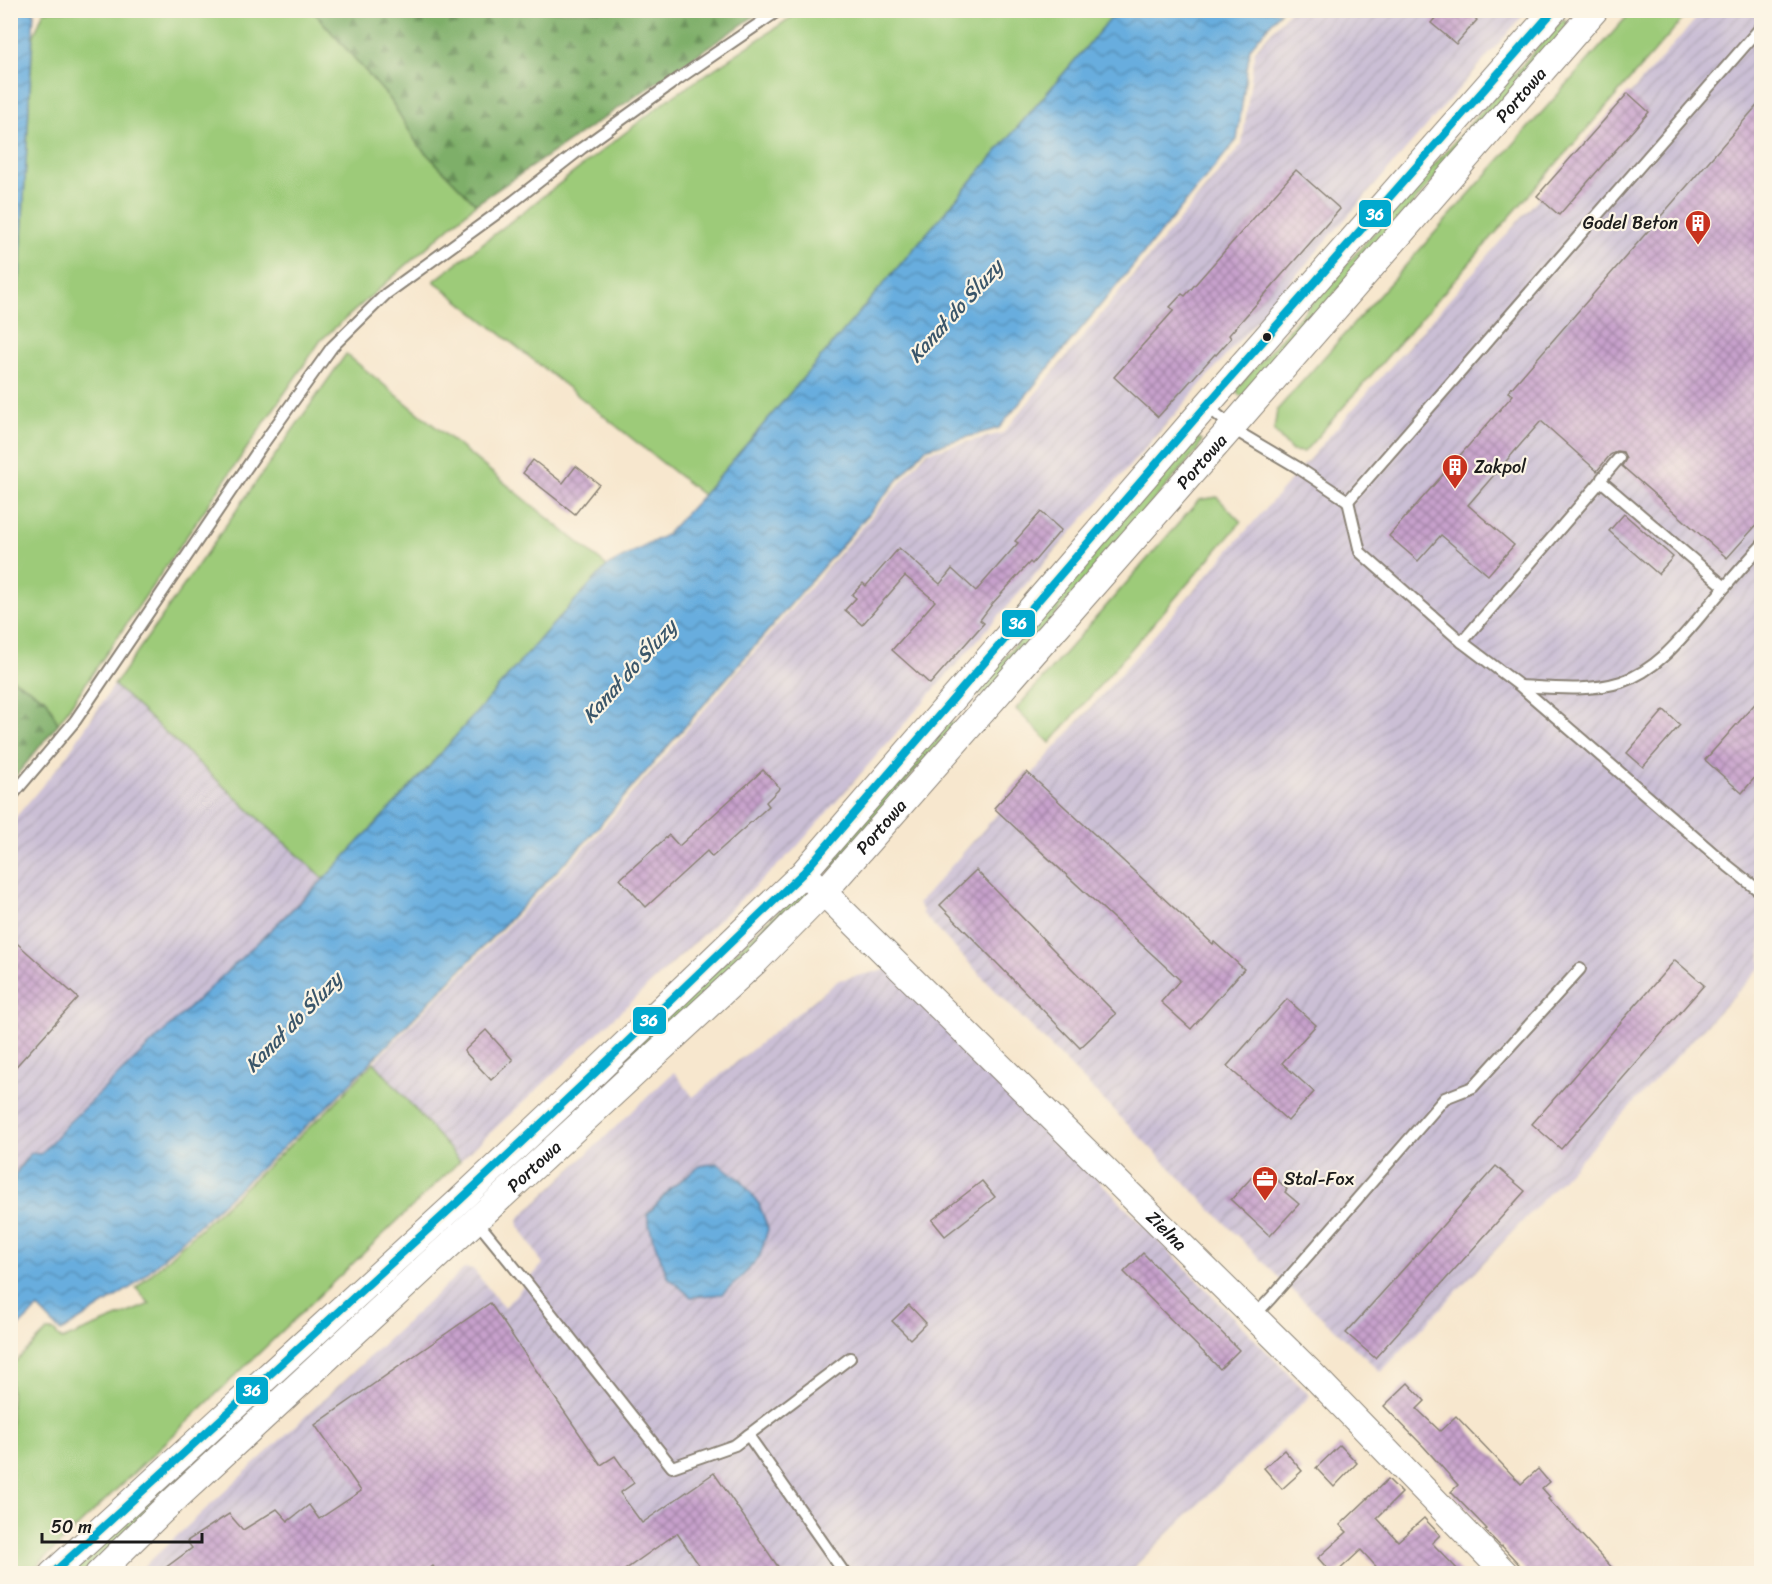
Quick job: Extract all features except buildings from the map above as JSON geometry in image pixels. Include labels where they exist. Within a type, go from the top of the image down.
[{"type":"street","name":"Portowa","points":[[98,1574],[467,1211],[605,1064],[803,873],[1206,406],[1554,10]]},
{"type":"street","name":"Portowa","points":[[52,1574],[746,970],[824,892],[1594,11]]},
{"type":"street","points":[[953,699],[975,719]]},
{"type":"street","name":"Zielna","points":[[803,873],[1254,1316],[1506,1574]]},
{"type":"lane","points":[[10,798],[75,721],[260,448],[332,347],[386,294],[514,201],[582,148],[779,10]]},
{"type":"lane","points":[[1348,501],[1761,26]]},
{"type":"lane","points":[[1206,406],[1232,427],[1348,501],[1360,552],[1462,642],[1520,686],[1761,893]]},
{"type":"lane","points":[[1462,642],[1601,482],[1619,458]]},
{"type":"lane","points":[[1601,482],[1725,586]]},
{"type":"lane","points":[[1520,686],[1577,689],[1622,682],[1648,669],[1673,648],[1761,545]]},
{"type":"lane","points":[[1254,1316],[1444,1098],[1473,1087],[1580,969]]},
{"type":"lane","points":[[467,1211],[527,1282],[672,1467],[735,1445],[850,1358]]},
{"type":"lane","points":[[748,1435],[845,1574]]},
{"type":"shaded area","points":[[1289,11],[1527,11],[794,850],[460,1161],[374,1062],[591,841],[927,452],[1003,433],[1242,144],[1255,50]]},
{"type":"shaded area","points":[[1703,11],[1761,11],[1761,967],[1381,1372],[1279,1278],[988,983],[922,913],[923,910],[918,904]]},
{"type":"shaded area","points":[[114,685],[324,879],[66,1125],[41,1154],[16,1173],[11,1188],[11,823],[63,761]]},
{"type":"shaded area","points":[[889,969],[1310,1396],[1128,1573],[136,1574],[465,1268],[473,1269],[504,1308],[543,1264],[519,1226],[518,1219],[674,1072],[693,1097],[839,980]]},
{"type":"green space","points":[[1633,10],[1690,11],[1304,452],[1292,451],[1274,431],[1277,410]]},
{"type":"green space","points":[[44,11],[313,11],[390,99],[418,145],[476,204],[321,340],[58,724],[47,700],[11,678],[10,339],[20,273],[33,38]]},
{"type":"green space","points":[[313,11],[762,11],[476,204],[418,145],[390,99]]},
{"type":"green space","points":[[801,11],[1117,11],[703,495],[434,281],[666,101]]},
{"type":"green space","points":[[1563,19],[1567,21],[1566,28],[1247,394],[1240,396],[1237,392],[1238,387]]},
{"type":"green space","points":[[346,354],[607,566],[428,768],[324,879],[114,685]]},
{"type":"green space","points":[[1198,438],[1202,440],[1197,451],[987,693],[979,694],[976,691],[1188,444]]},
{"type":"green space","points":[[1217,497],[1241,522],[1050,743],[1016,709],[1199,500]]},
{"type":"green space","points":[[11,678],[47,700],[58,724],[11,782]]},
{"type":"green space","points":[[944,723],[955,724],[831,870],[824,872],[821,870]]},
{"type":"green space","points":[[805,887],[807,897],[502,1184],[494,1186],[491,1182]]},
{"type":"green space","points":[[374,1062],[460,1161],[29,1573],[11,1573],[11,1366],[47,1331],[54,1331],[62,1340],[150,1304],[136,1288],[328,1110]]},
{"type":"green space","points":[[447,1224],[452,1227],[448,1233],[83,1573],[66,1574]]},
{"type":"water","points":[[11,10],[34,11],[20,273],[11,339]]},
{"type":"water","name":"Kanał do Śluzy","points":[[1117,11],[1281,11],[1250,48],[1237,140],[999,428],[925,449],[586,841],[327,1107],[133,1286],[61,1332],[38,1308],[11,1334],[11,1290],[16,1284],[11,1277],[11,1188],[16,1173],[30,1153],[41,1154],[66,1125],[324,879],[428,768],[607,566],[666,535],[703,495]]},
{"type":"water","points":[[717,1163],[741,1180],[759,1204],[768,1229],[760,1256],[740,1279],[722,1294],[691,1297],[668,1277],[652,1236],[647,1215],[670,1189],[700,1166]]},
{"type":"transit line","name":"36","points":[[52,1574],[459,1201],[803,873],[1206,406],[1554,10]]},
{"type":"place","name":"Godel Beton","points":[[1698,246]]},
{"type":"place","name":"Zakpol","points":[[1455,490]]},
{"type":"place","name":"Stal-Fox","points":[[1265,1202]]}]
